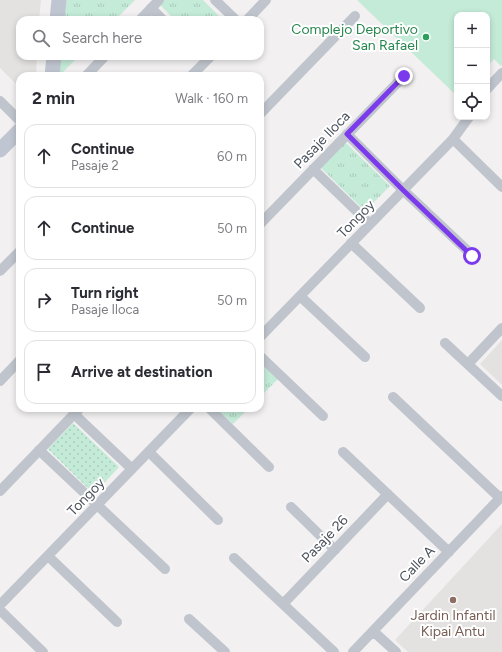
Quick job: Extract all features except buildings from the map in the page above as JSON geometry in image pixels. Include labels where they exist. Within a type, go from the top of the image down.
[{"type":"street","points":[[57,16],[59,0]]},
{"type":"street","points":[[144,16],[159,0]]},
{"type":"street","points":[[215,0],[232,16]]},
{"type":"street","points":[[251,16],[266,0]]},
{"type":"street","points":[[151,8],[159,16]]},
{"type":"street","points":[[264,110],[356,16]]},
{"type":"street","points":[[52,72],[54,60]]},
{"type":"street","points":[[90,72],[101,60]]},
{"type":"street","points":[[194,72],[203,60]]},
{"type":"street","points":[[490,86],[502,73]]},
{"type":"street","name":"Pasaje Iloca","points":[[264,216],[313,169],[404,76]]},
{"type":"street","points":[[0,101],[16,117]]},
{"type":"street","name":"Tongoy","points":[[264,333],[453,139],[467,120]]},
{"type":"street","points":[[0,150],[16,134]]},
{"type":"street","points":[[347,134],[472,256]]},
{"type":"street","points":[[453,139],[502,187]]},
{"type":"street","points":[[313,169],[370,224]]},
{"type":"street","points":[[351,243],[420,308]]},
{"type":"street","points":[[0,271],[16,259]]},
{"type":"street","points":[[300,296],[365,357]]},
{"type":"street","points":[[468,364],[502,328]]},
{"type":"street","points":[[445,343],[502,396]]},
{"type":"street","points":[[264,360],[323,416]]},
{"type":"street","points":[[0,381],[16,364]]},
{"type":"street","points":[[393,397],[501,497]]},
{"type":"street","points":[[0,491],[76,412]]},
{"type":"street","points":[[78,412],[132,469]]},
{"type":"street","name":"Tongoy","points":[[0,605],[187,412]]},
{"type":"street","points":[[213,412],[269,467]]},
{"type":"street","points":[[39,450],[165,569]]},
{"type":"street","points":[[149,452],[218,520]]},
{"type":"street","points":[[343,452],[449,552]]},
{"type":"street","name":"Pasaje 26","points":[[283,604],[388,494]]},
{"type":"street","name":"Calle A","points":[[353,652],[501,497]]},
{"type":"street","points":[[291,508],[335,550]]},
{"type":"street","points":[[48,556],[117,622]]},
{"type":"street","points":[[234,558],[334,652]]},
{"type":"street","points":[[0,610],[43,652]]},
{"type":"street","points":[[190,619],[225,652]]},
{"type":"street","points":[[373,631],[396,652]]},
{"type":"shaded area","points":[[0,0],[41,0],[39,16],[16,16],[16,60],[37,60],[36,72],[16,72],[16,84],[0,68]]},
{"type":"shaded area","points":[[502,340],[502,385],[480,364]]},
{"type":"shaded area","points":[[502,524],[502,652],[408,652],[395,640]]},
{"type":"green space","points":[[65,0],[135,0],[119,16],[63,16]]},
{"type":"green space","points":[[155,0],[203,0],[219,16],[171,16]]},
{"type":"green space","name":"Complejo Deportivo San Rafael","points":[[357,0],[502,0],[501,66],[494,59],[490,64],[490,12],[454,12],[454,93]]},
{"type":"green space","points":[[60,60],[75,60],[63,72],[59,72]]},
{"type":"green space","points":[[344,141],[390,186],[365,211],[320,167]]},
{"type":"green space","points":[[264,366],[278,379],[264,393]]},
{"type":"green space","points":[[220,412],[245,412],[233,424]]},
{"type":"green space","points":[[73,423],[119,467],[94,494],[48,449]]},
{"type":"place","name":"Complejo Deportivo San Rafael","points":[[426,37]]},
{"type":"place","name":"Jardin Infantil Kipai Antu","points":[[453,600]]},
{"type":"route","points":[[404,76],[347,134],[472,256]]}]
